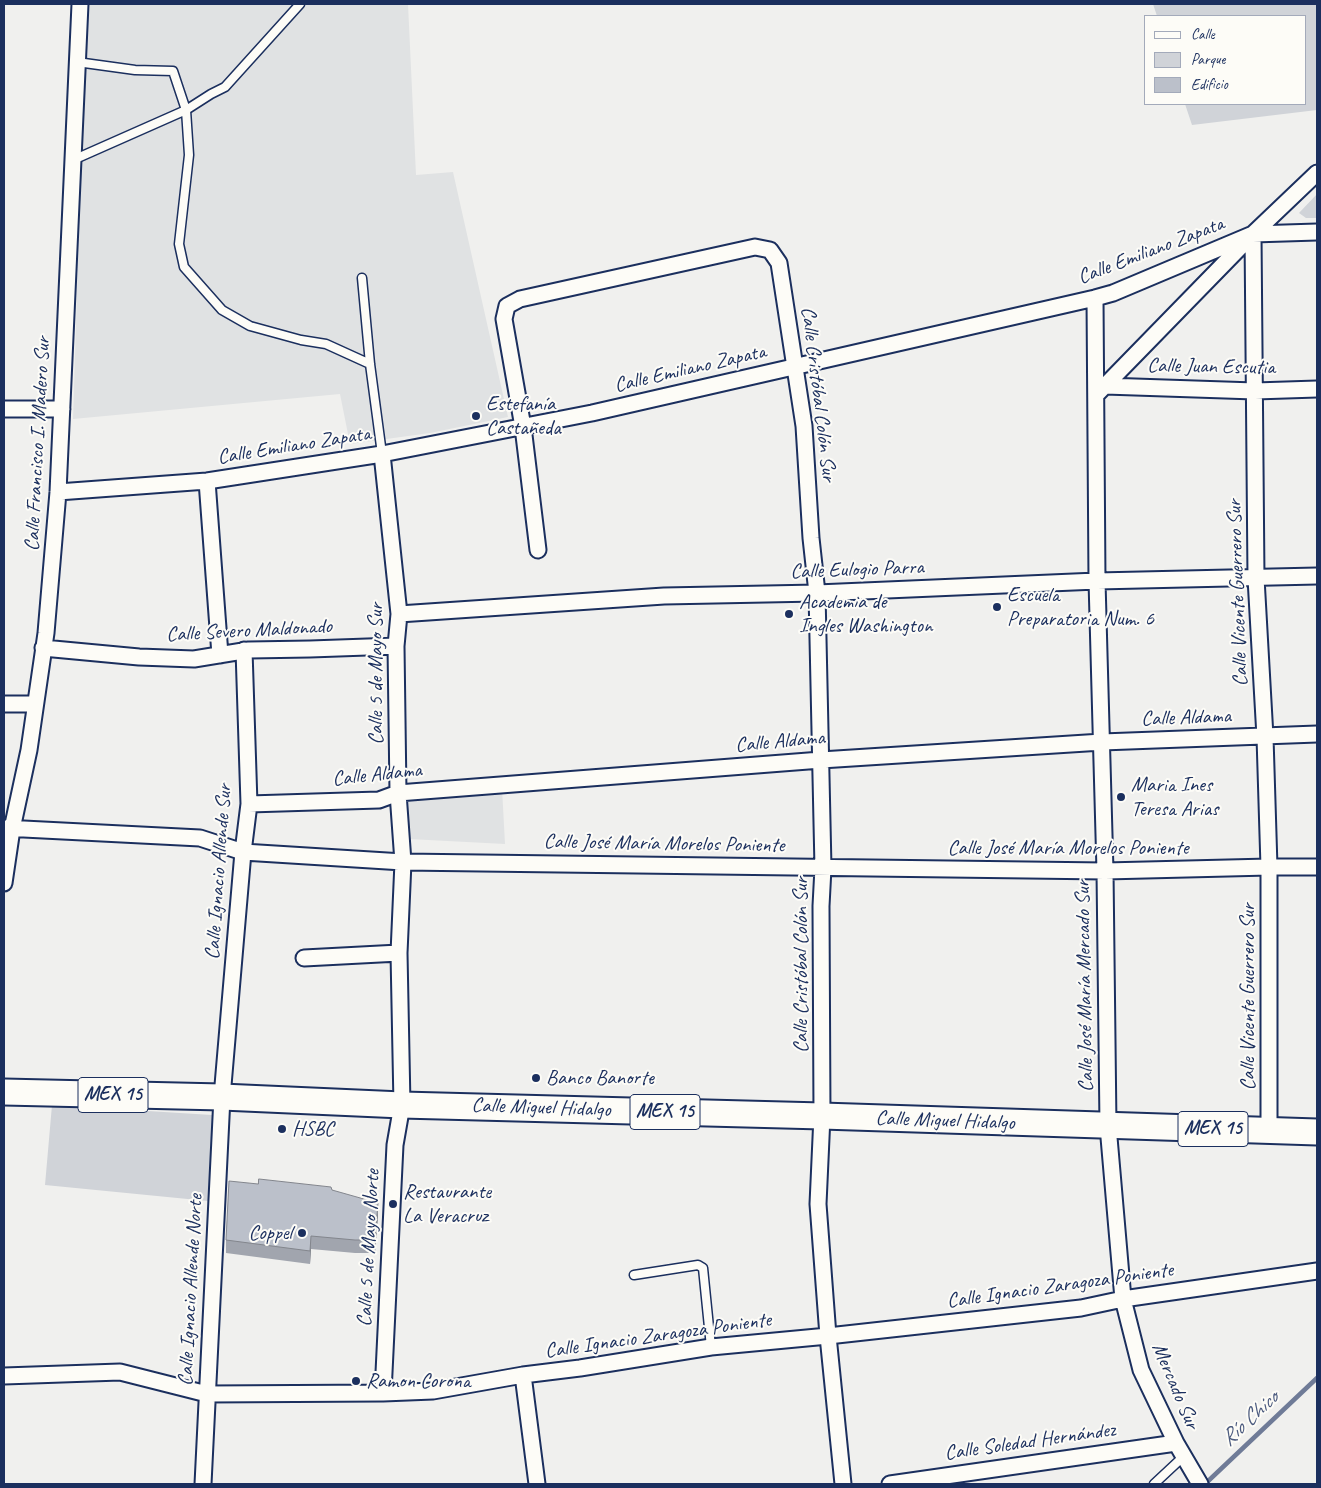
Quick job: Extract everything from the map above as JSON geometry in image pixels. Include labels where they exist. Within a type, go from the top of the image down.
[{"type":"main road","name":"Calle Miguel Hidalgo","points":[[4,1092],[222,1097],[402,1105],[1317,1132]]},
{"type":"street","name":"Calle Francisco I. Madero Sur","points":[[4,883],[8,829],[29,750],[44,648],[58,492],[80,4]]},
{"type":"street","points":[[1100,390],[1253,234],[1317,172]]},
{"type":"street","name":"Calle Emiliano Zapata","points":[[58,492],[207,481],[382,454],[592,413],[1095,298],[1113,293],[1253,234],[1317,232]]},
{"type":"street","name":"Calle Vicente Guerrero Sur","points":[[1253,234],[1256,578],[1269,867],[1269,1130]]},
{"type":"street","name":"Calle Cristóbal Colón Sur","points":[[523,427],[504,319],[507,306],[520,299],[755,247],[770,250],[779,263],[804,426],[817,593],[823,868],[821,906],[822,1116],[818,1204],[828,1336],[843,1484]]},
{"type":"street","name":"Calle José María Mercado Sur","points":[[1095,298],[1100,390],[1097,581],[1105,871],[1108,1126],[1123,1299]]},
{"type":"street","name":"Calle Juan Escutia","points":[[1100,390],[1255,391],[1317,389]]},
{"type":"street","points":[[4,409],[62,410]]},
{"type":"street","points":[[523,427],[538,550]]},
{"type":"street","name":"Calle 5 de Mayo Sur","points":[[382,454],[399,614],[396,646],[398,793],[403,862],[399,953],[402,1105]]},
{"type":"street","points":[[207,481],[220,655]]},
{"type":"street","name":"Calle Eulogio Parra","points":[[399,614],[664,596],[817,593],[1097,581],[1317,576]]},
{"type":"street","name":"Calle Severo Maldonado","points":[[44,648],[194,659],[244,650],[396,646]]},
{"type":"street","name":"Calle Ignacio Allende Sur","points":[[222,1097],[242,852],[249,804],[244,650]]},
{"type":"street","points":[[4,704],[35,704]]},
{"type":"street","name":"Calle Aldama","points":[[249,804],[379,800],[398,793],[822,760],[1102,742],[1317,734]]},
{"type":"street","name":"Calle José María Morelos Poniente","points":[[8,829],[200,838],[242,852],[403,862],[1105,871],[1317,867]]},
{"type":"street","points":[[304,958],[399,953]]},
{"type":"street","name":"Calle Ignacio Allende Norte","points":[[203,1484],[222,1097]]},
{"type":"street","name":"Calle 5 de Mayo Norte","points":[[384,1393],[395,1145],[402,1105]]},
{"type":"street","name":"Calle Ignacio Zaragoza Poniente","points":[[4,1376],[120,1372],[207,1394],[433,1391],[523,1375],[711,1347],[1081,1308],[1123,1299],[1317,1271]]},
{"type":"street","name":"Mercado Sur","points":[[1123,1299],[1140,1370],[1200,1484]]},
{"type":"street","points":[[523,1375],[537,1484]]},
{"type":"street","name":"Calle Soledad Hernández","points":[[890,1484],[1180,1449]]},
{"type":"lane","points":[[73,160],[186,110],[225,87],[300,4]]},
{"type":"lane","points":[[77,62],[135,70],[173,71],[186,110],[189,155],[179,244],[184,267],[222,310],[250,326],[301,340],[326,344],[370,364]]},
{"type":"lane","points":[[362,278],[370,364],[382,454]]},
{"type":"lane","points":[[634,1274],[698,1265],[703,1268],[711,1347]]},
{"type":"lane","points":[[1154,1484],[1180,1449]]},
{"type":"shaded area","points":[[86,4],[408,4],[416,175],[453,172],[508,417],[430,433],[350,444],[340,394],[73,419]]},
{"type":"shaded area","points":[[502,788],[505,844],[409,839],[407,796]]},
{"type":"green space","points":[[1153,4],[1317,4],[1317,110],[1192,125],[1185,105],[1306,105],[1306,15],[1157,15]]},
{"type":"green space","points":[[1317,194],[1317,218],[1306,218],[1299,213]]},
{"type":"green space","points":[[52,1105],[212,1115],[208,1201],[45,1185]]},
{"type":"building","name":"Coppel","points":[[259,1179],[331,1187],[332,1190],[378,1203],[375,1240],[311,1236],[310,1251],[226,1240],[229,1181],[258,1184]]},
{"type":"waterway","name":"Río Chico","points":[[1205,1484],[1317,1378]]},
{"type":"place","name":"Estefanía Castañeda","points":[[476,416]]},
{"type":"place","name":"Escuela Preparatoria Num. 6","points":[[997,607]]},
{"type":"place","name":"Academia de Ingles Washington","points":[[789,614]]},
{"type":"place","name":"Maria Ines Teresa Arias","points":[[1121,797]]},
{"type":"place","name":"Banco Banorte","points":[[536,1078]]},
{"type":"place","name":"HSBC","points":[[282,1129]]},
{"type":"place","name":"Restaurante La Veracruz","points":[[393,1204]]},
{"type":"place","name":"Coppel","points":[[302,1233]]},
{"type":"place","name":"Ramon Corona","points":[[356,1381]]}]
